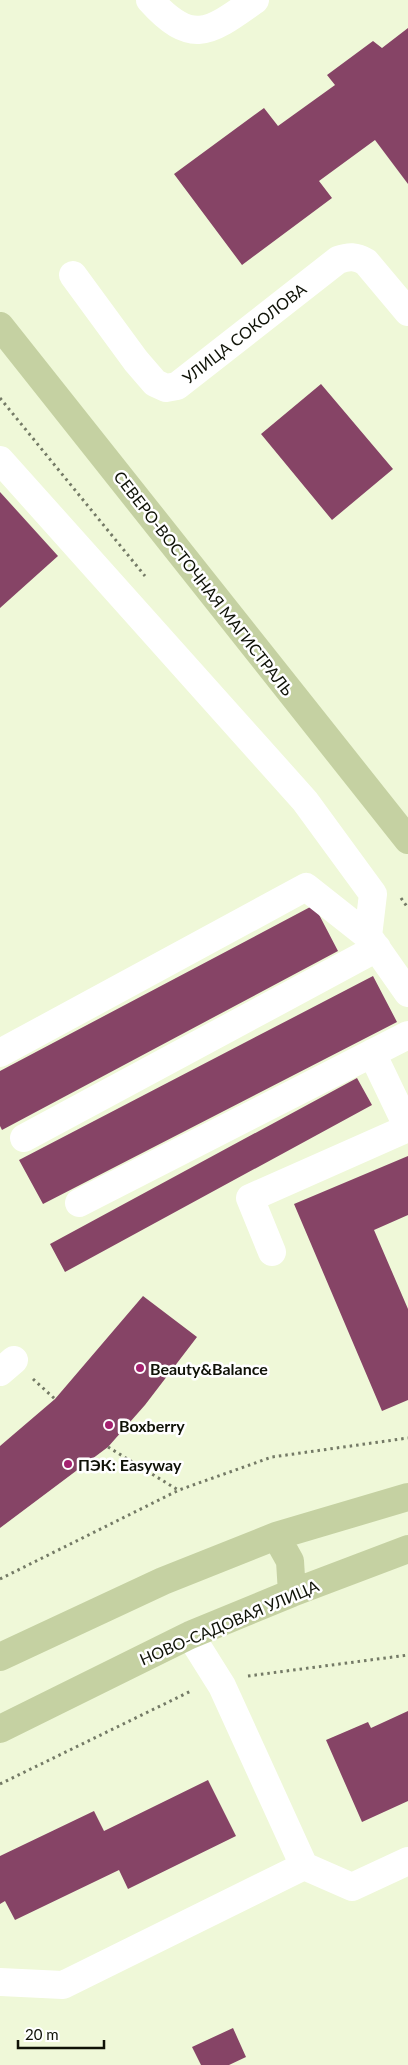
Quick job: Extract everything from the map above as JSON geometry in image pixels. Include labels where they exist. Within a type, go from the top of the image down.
[{"type":"main road","name":"СЕВЕРО-ВОСТОЧНАЯ МАГИСТРАЛЬ","points":[[0,326],[408,840]]},
{"type":"main road","points":[[0,1657],[163,1580],[276,1536],[408,1498]]},
{"type":"main road","points":[[276,1536],[290,1562],[292,1593]]},
{"type":"main road","name":"НОВО-САДОВАЯ УЛИЦА","points":[[0,1729],[190,1635],[402,1551]]},
{"type":"street","points":[[156,7],[183,28],[201,31],[226,21],[255,0]]},
{"type":"street","name":"УЛИЦА СОКОЛОВА","points":[[73,275],[136,361],[155,383],[166,388],[177,386],[343,258],[359,257],[366,262],[408,312]]},
{"type":"street","points":[[0,460],[305,800],[373,894],[373,942]]},
{"type":"street","points":[[0,1053],[306,887],[373,942],[408,993]]},
{"type":"street","points":[[24,1138],[373,942]]},
{"type":"street","points":[[79,1202],[408,1035]]},
{"type":"street","points":[[272,1252],[250,1198],[408,1128],[372,1053]]},
{"type":"street","points":[[190,1635],[222,1686],[304,1866],[352,1887],[408,1861]]},
{"type":"street","points":[[0,1982],[63,1985],[304,1866]]},
{"type":"path","points":[[0,1579],[179,1490],[272,1457],[408,1438]]},
{"type":"path","points":[[108,1447],[179,1490]]},
{"type":"building","points":[[408,28],[408,184],[375,140],[319,181],[332,198],[242,265],[174,174],[264,108],[278,126],[335,85],[327,75],[373,41],[382,48]]},
{"type":"building","points":[[321,384],[393,469],[332,520],[261,434]]},
{"type":"building","points":[[0,492],[58,556],[0,608]]},
{"type":"building","points":[[314,905],[338,951],[2,1130],[0,1126],[0,1071]]},
{"type":"building","points":[[373,976],[397,1022],[43,1204],[19,1160]]},
{"type":"building","points":[[357,1078],[372,1105],[65,1272],[50,1244]]},
{"type":"building","points":[[408,1156],[408,1215],[374,1230],[408,1309],[408,1400],[382,1411],[294,1204]]},
{"type":"building","points":[[143,1296],[197,1337],[145,1405],[108,1447],[0,1528],[0,1446],[55,1399]]},
{"type":"building","points":[[408,1711],[408,1801],[362,1822],[326,1740],[368,1722],[371,1728]]},
{"type":"building","points":[[208,1780],[236,1836],[128,1889],[119,1870],[15,1920],[5,1901],[0,1904],[0,1856],[94,1811],[104,1831]]},
{"type":"building","points":[[233,2028],[246,2057],[229,2065],[201,2065],[192,2047]]},
{"type":"place","name":"Beauty&Balance","points":[[140,1368]]},
{"type":"place","name":"Boxberry","points":[[109,1425]]},
{"type":"place","name":"ПЭК: Easyway","points":[[68,1464]]}]
